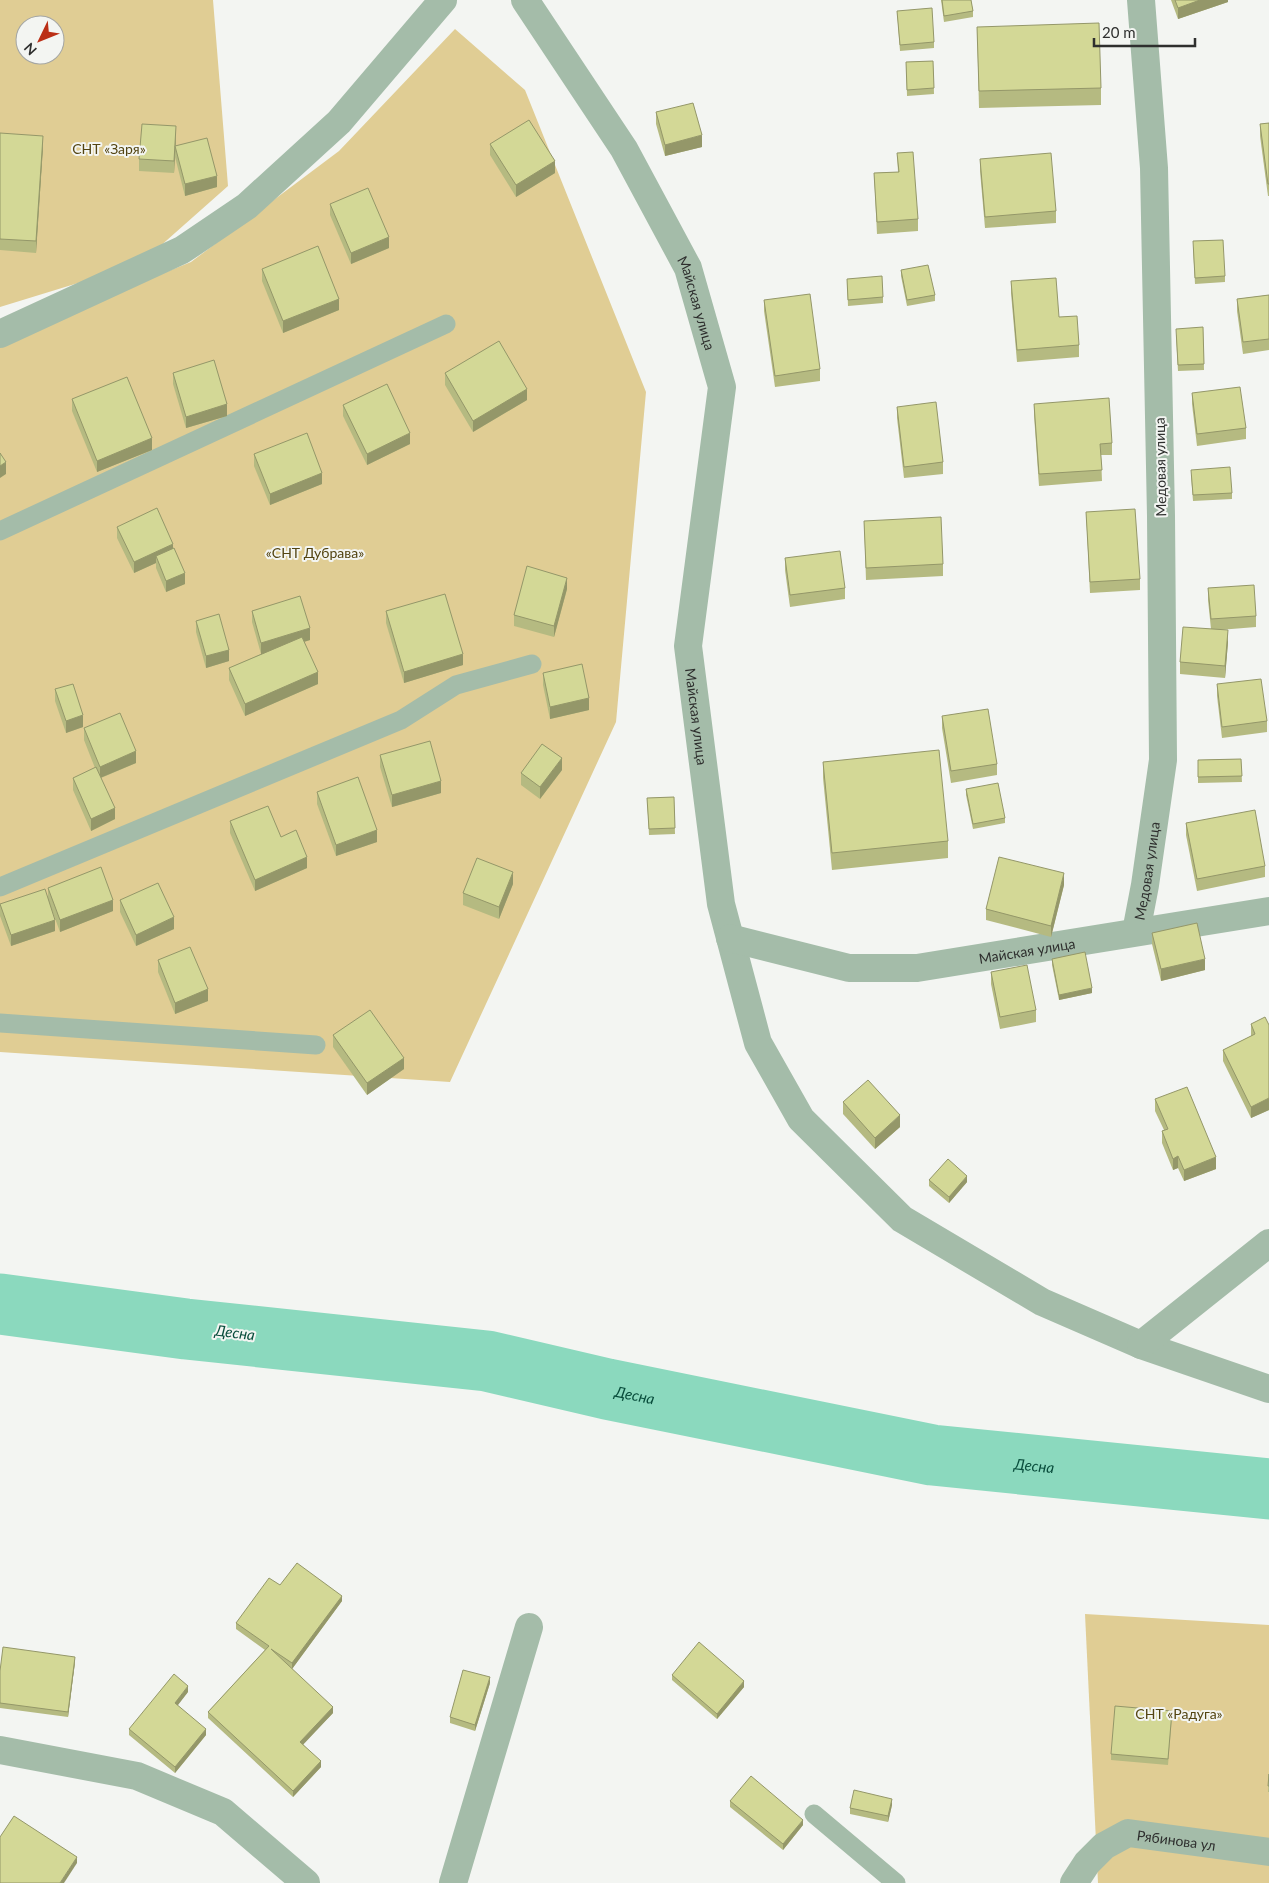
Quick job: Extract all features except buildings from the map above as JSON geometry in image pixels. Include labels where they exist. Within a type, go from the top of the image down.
[{"type":"street","points":[[0,334],[182,250],[248,206],[339,122],[443,0]]},
{"type":"street","name":"Майская улица","points":[[525,0],[624,148],[688,268],[722,387],[688,646],[721,904],[730,938],[849,968],[918,968],[1269,911]]},
{"type":"street","name":"Медовая улица","points":[[1136,932],[1145,885],[1163,760],[1161,516],[1154,168],[1141,0]]},
{"type":"street","points":[[730,938],[758,1043],[802,1119],[902,1219],[1042,1302],[1141,1345],[1269,1389]]},
{"type":"street","points":[[1141,1345],[1269,1243]]},
{"type":"street","points":[[453,1883],[529,1627]]},
{"type":"street","points":[[0,1750],[137,1776],[223,1812],[306,1883]]},
{"type":"street","name":"Рябинова ул","points":[[1074,1883],[1088,1863],[1104,1846],[1128,1833],[1269,1852]]},
{"type":"lane","points":[[0,531],[446,324]]},
{"type":"lane","points":[[0,887],[401,720],[456,685],[532,664]]},
{"type":"lane","points":[[0,1023],[316,1045]]},
{"type":"lane","points":[[814,1814],[896,1883]]},
{"type":"green space","name":"СНТ «Заря»","points":[[0,0],[213,0],[228,186],[140,264],[0,307]]},
{"type":"green space","name":"«СНТ Дубрава»","points":[[455,29],[525,90],[646,392],[616,722],[450,1082],[0,1052],[0,339],[191,262],[339,151]]},
{"type":"green space","name":"СНТ «Радуга»","points":[[1085,1614],[1269,1625],[1269,1883],[1098,1883]]},
{"type":"waterway","name":"Десна","points":[[0,1304],[186,1329],[487,1361],[607,1389],[932,1455],[1269,1489]]}]
